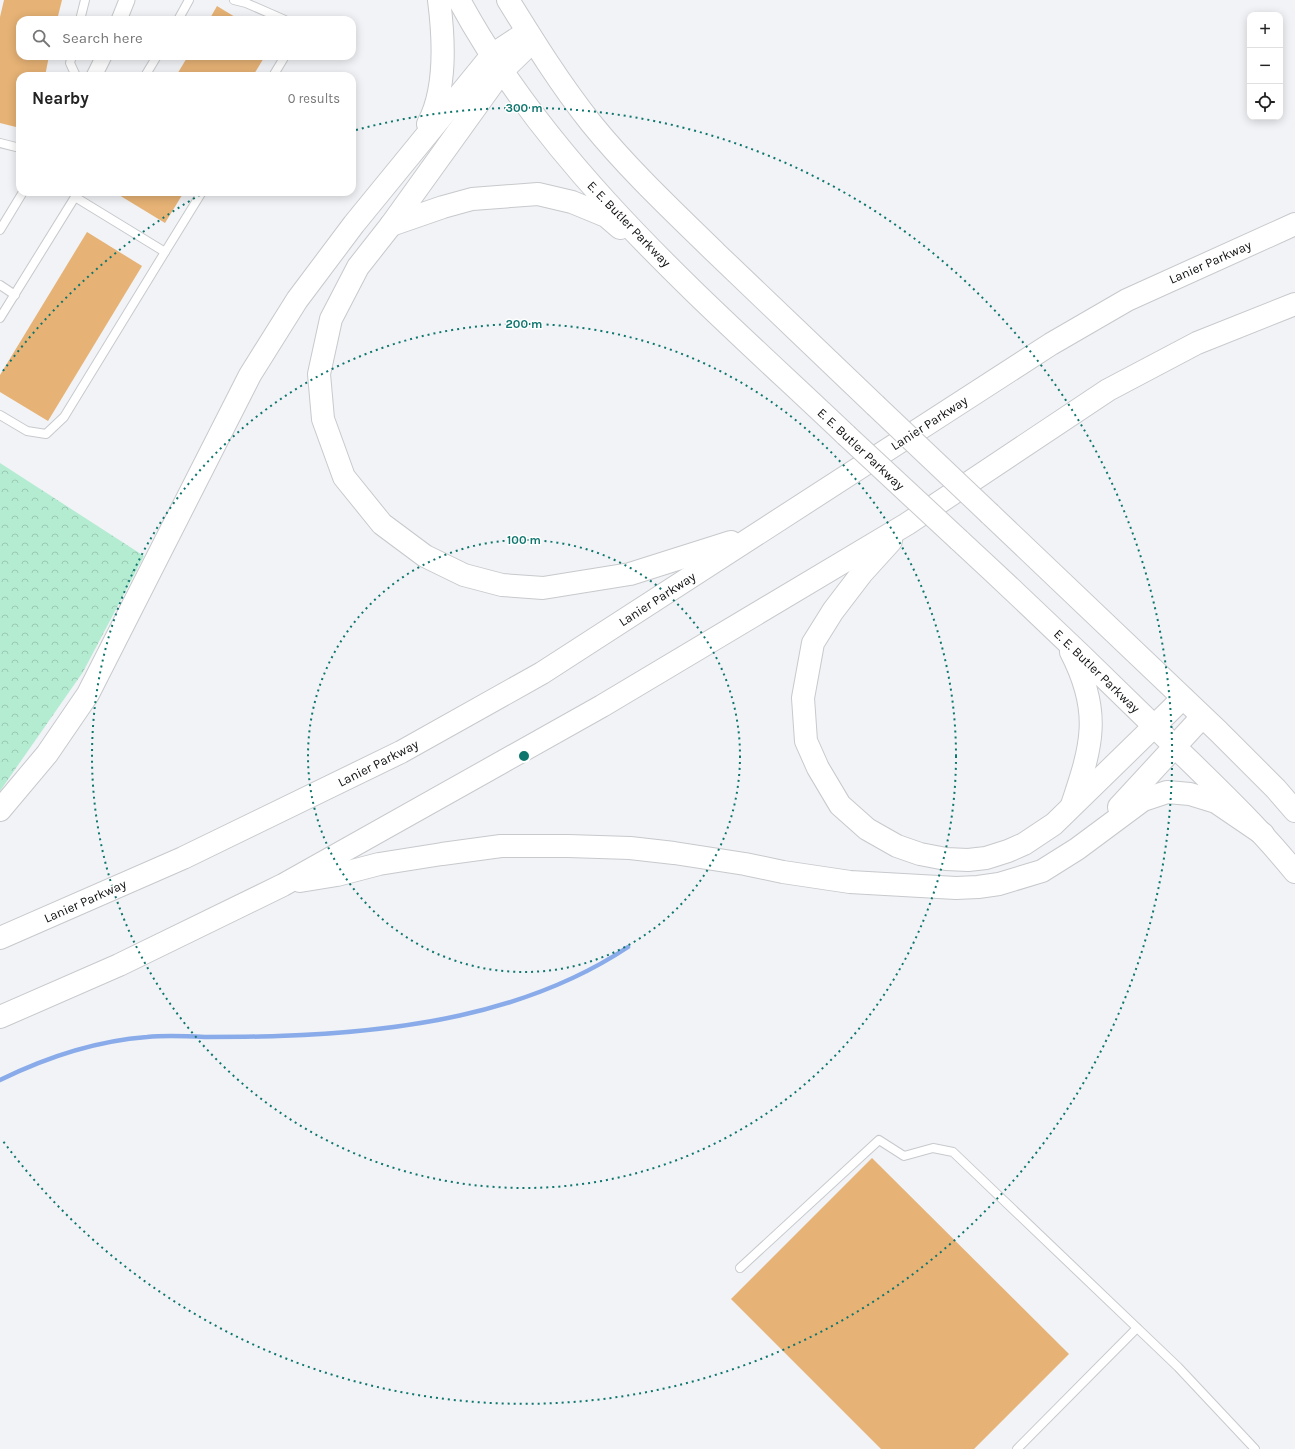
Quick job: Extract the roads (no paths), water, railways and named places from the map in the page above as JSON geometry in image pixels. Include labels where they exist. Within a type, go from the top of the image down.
[{"type":"highway","points":[[416,147],[433,116],[439,89],[443,58],[443,27],[439,0]]},
{"type":"highway","name":"E. E. Butler Parkway","points":[[459,0],[497,63],[549,134],[590,184],[630,227],[694,291],[1064,639],[1263,834],[1295,872]]},
{"type":"highway","points":[[508,0],[530,36],[564,86],[592,124],[633,171],[875,405],[1183,698],[1276,789],[1295,811]]},
{"type":"highway","points":[[0,810],[48,754],[88,694],[250,375],[297,300],[354,224],[416,147],[497,63],[530,36]]},
{"type":"highway","points":[[497,63],[391,225],[358,267],[331,319],[319,374],[323,419],[344,477],[382,524],[425,556],[464,575],[502,585],[543,588],[630,574],[759,533]]},
{"type":"highway","points":[[391,225],[443,207],[472,199],[538,194],[572,202],[606,216],[694,291]]},
{"type":"highway","name":"Lanier Parkway","points":[[0,938],[183,858],[401,752],[542,673],[1051,344],[1128,300],[1295,224]]},
{"type":"highway","points":[[0,1017],[120,965],[283,884],[602,706],[907,524],[1108,390],[1197,343],[1295,304]]},
{"type":"highway","points":[[907,524],[862,573],[833,611],[813,643],[803,698],[806,741],[818,768],[840,805],[867,829],[897,846],[920,854],[946,859],[968,860],[986,858],[1008,851],[1024,844],[1054,824],[1183,698]]},
{"type":"highway","points":[[1064,639],[1085,683],[1091,709],[1091,732],[1086,762],[1071,807]]},
{"type":"highway","points":[[1095,836],[1174,746],[1202,717]]},
{"type":"highway","points":[[283,884],[337,875],[379,864],[501,846],[568,846],[630,848],[674,853],[850,882],[956,888],[978,887],[999,884],[1042,870],[1077,849],[1143,800],[1167,792],[1190,794],[1216,802],[1263,834]]},
{"type":"street","points":[[121,16],[127,0]]},
{"type":"street","points":[[96,72],[102,60]]},
{"type":"lane","points":[[81,16],[85,0]]},
{"type":"lane","points":[[180,16],[189,0]]},
{"type":"lane","points":[[234,0],[246,3],[276,16]]},
{"type":"lane","points":[[71,60],[70,64],[74,72]]},
{"type":"lane","points":[[147,72],[155,60]]},
{"type":"lane","points":[[275,72],[283,60]]},
{"type":"lane","points":[[0,143],[16,147]]},
{"type":"lane","points":[[0,230],[21,196]]},
{"type":"lane","points":[[0,318],[74,196]]},
{"type":"lane","points":[[78,196],[165,252]]},
{"type":"lane","points":[[0,415],[27,432],[46,434],[64,417],[200,196]]},
{"type":"lane","points":[[0,285],[15,294]]},
{"type":"lane","points":[[740,1268],[879,1140],[904,1156],[933,1148],[953,1152],[1178,1368],[1255,1449]]},
{"type":"lane","points":[[1017,1449],[1137,1328]]},
{"type":"waterway","points":[[0,1080],[35,1064],[71,1051],[127,1039],[161,1036],[250,1037],[323,1034],[415,1024],[460,1016],[504,1004],[547,989],[589,970],[628,947]]}]
